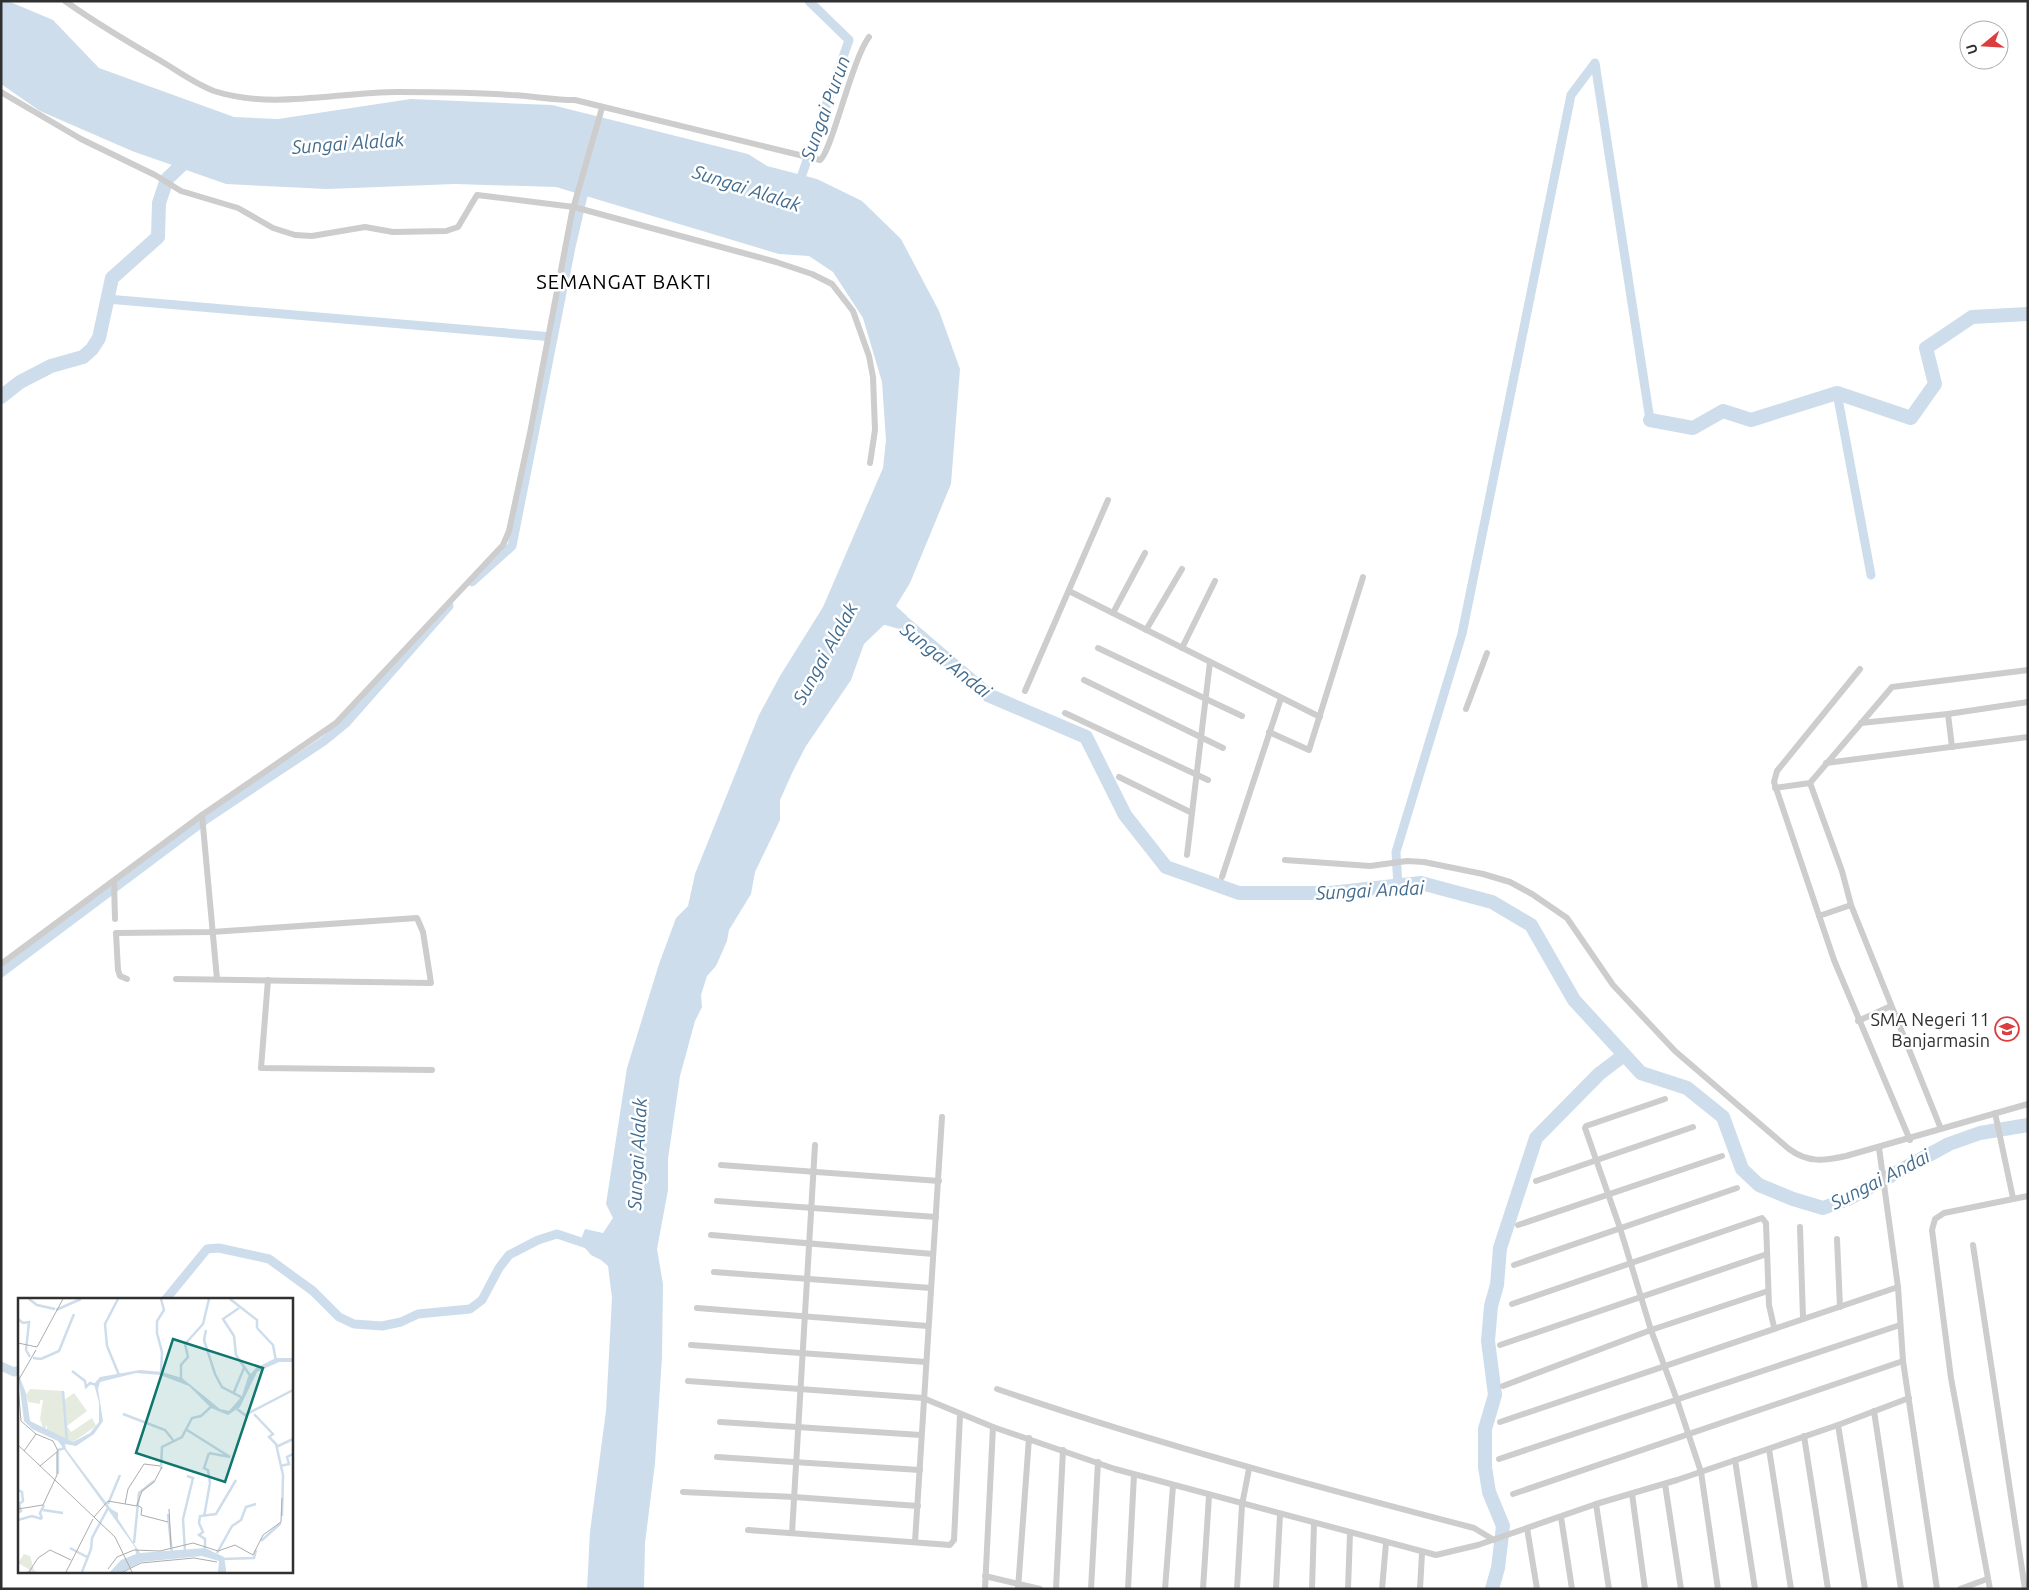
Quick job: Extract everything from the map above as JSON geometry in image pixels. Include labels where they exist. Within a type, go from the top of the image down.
[{"type":"street","points":[[65,1],[95,23],[188,78],[211,90],[227,94],[246,97],[300,99],[380,92],[458,93],[582,101],[601,110],[817,160],[824,158],[828,149],[858,54],[869,37]]},
{"type":"street","points":[[1,92],[81,139],[155,175],[176,188],[191,195],[238,208],[273,228],[303,236],[365,227],[394,232],[446,231],[458,227],[477,195],[574,207],[776,262],[812,274],[832,284],[853,311],[865,340],[873,377],[874,445],[870,463]]},
{"type":"street","points":[[1,964],[202,815],[336,723],[503,544],[509,531],[530,433],[576,198],[601,110]]},
{"type":"street","points":[[1025,691],[1108,500]]},
{"type":"street","points":[[1113,614],[1145,553]]},
{"type":"street","points":[[1146,630],[1182,569]]},
{"type":"street","points":[[1269,732],[1309,750],[1363,577]]},
{"type":"street","points":[[1182,648],[1215,581]]},
{"type":"street","points":[[1069,591],[1320,717]]},
{"type":"street","points":[[1098,648],[1242,716]]},
{"type":"street","points":[[1466,709],[1487,652]]},
{"type":"street","points":[[1186,855],[1210,662]]},
{"type":"street","points":[[1860,669],[1777,771],[1775,788],[1819,916],[1858,1021],[1910,1140]]},
{"type":"street","points":[[1775,788],[1810,783],[1888,689],[1895,686],[2028,670]]},
{"type":"street","points":[[1084,680],[1223,748]]},
{"type":"street","points":[[1222,876],[1281,698]]},
{"type":"street","points":[[1861,723],[1948,714],[2028,702]]},
{"type":"street","points":[[1065,713],[1208,780]]},
{"type":"street","points":[[1948,714],[1952,747]]},
{"type":"street","points":[[1826,763],[2028,737]]},
{"type":"street","points":[[1119,777],[1192,813]]},
{"type":"street","points":[[1810,783],[1842,871],[1851,905],[1941,1130]]},
{"type":"street","points":[[202,815],[217,979]]},
{"type":"street","points":[[1285,860],[1370,866],[1407,861],[1424,862],[1483,874],[1519,886],[1566,918],[1613,985],[1675,1051],[1789,1149],[1806,1159],[1815,1161],[1827,1160],[1879,1148],[2028,1104]]},
{"type":"street","points":[[114,882],[115,919]]},
{"type":"street","points":[[1819,916],[1851,905]]},
{"type":"street","points":[[127,979],[120,976],[118,970],[116,933],[212,932],[417,918],[423,932],[432,983],[176,979]]},
{"type":"street","points":[[268,980],[261,1068],[432,1070]]},
{"type":"street","points":[[1858,1021],[1891,1006]]},
{"type":"street","points":[[1665,1099],[1585,1127],[1620,1228],[1651,1330],[1689,1434],[1700,1472],[1718,1589]]},
{"type":"street","points":[[1995,1113],[2013,1198]]},
{"type":"street","points":[[914,1542],[918,1506],[923,1398],[942,1117]]},
{"type":"street","points":[[1536,1181],[1692,1127]]},
{"type":"street","points":[[792,1533],[799,1390],[813,1208],[815,1146]]},
{"type":"street","points":[[1879,1148],[1898,1287],[1904,1361],[1937,1589]]},
{"type":"street","points":[[1518,1224],[1722,1156]]},
{"type":"street","points":[[721,1165],[939,1181]]},
{"type":"street","points":[[1514,1265],[1738,1188]]},
{"type":"street","points":[[1990,1589],[1951,1378],[1932,1230],[1935,1219],[1944,1213],[2028,1196]]},
{"type":"street","points":[[717,1201],[936,1217]]},
{"type":"street","points":[[1512,1304],[1762,1218],[1766,1223],[1768,1291],[1774,1327]]},
{"type":"street","points":[[1800,1227],[1803,1318]]},
{"type":"street","points":[[712,1235],[933,1254]]},
{"type":"street","points":[[1837,1238],[1840,1307]]},
{"type":"street","points":[[1973,1245],[2026,1585]]},
{"type":"street","points":[[1500,1345],[1767,1254]]},
{"type":"street","points":[[714,1272],[931,1288]]},
{"type":"street","points":[[1500,1422],[1774,1327],[1898,1287]]},
{"type":"street","points":[[1503,1386],[1651,1330],[1768,1291]]},
{"type":"street","points":[[698,1308],[928,1326]]},
{"type":"street","points":[[1499,1459],[1900,1325]]},
{"type":"street","points":[[691,1345],[926,1362]]},
{"type":"street","points":[[1513,1494],[1904,1361]]},
{"type":"street","points":[[688,1381],[923,1398],[993,1428],[1029,1438],[1134,1475],[1422,1553],[1443,1555],[1494,1540],[1596,1504],[1664,1484],[1769,1449],[1909,1398]]},
{"type":"street","points":[[997,1389],[1111,1428],[1249,1468],[1474,1528],[1494,1540]]},
{"type":"street","points":[[1874,1411],[1901,1589]]},
{"type":"street","points":[[748,1530],[946,1545],[953,1543],[960,1415]]},
{"type":"street","points":[[720,1422],[921,1435]]},
{"type":"street","points":[[1838,1425],[1865,1589]]},
{"type":"street","points":[[985,1589],[993,1428]]},
{"type":"street","points":[[1804,1436],[1828,1589]]},
{"type":"street","points":[[1018,1586],[1029,1438]]},
{"type":"street","points":[[1769,1449],[1791,1589]]},
{"type":"street","points":[[1056,1589],[1063,1450]]},
{"type":"street","points":[[717,1457],[920,1470]]},
{"type":"street","points":[[1735,1460],[1755,1589]]},
{"type":"street","points":[[1091,1589],[1098,1462]]},
{"type":"street","points":[[1237,1589],[1242,1505],[1249,1468]]},
{"type":"street","points":[[1128,1589],[1134,1475]]},
{"type":"street","points":[[1664,1484],[1681,1589]]},
{"type":"street","points":[[1165,1589],[1174,1486]]},
{"type":"street","points":[[683,1492],[794,1497],[918,1506]]},
{"type":"street","points":[[1632,1494],[1645,1589]]},
{"type":"street","points":[[1203,1589],[1209,1496]]},
{"type":"street","points":[[1596,1504],[1609,1589]]},
{"type":"street","points":[[1276,1589],[1280,1515]]},
{"type":"street","points":[[1561,1517],[1572,1589]]},
{"type":"street","points":[[1312,1589],[1314,1524]]},
{"type":"street","points":[[1527,1528],[1537,1589]]},
{"type":"street","points":[[1348,1589],[1350,1534]]},
{"type":"street","points":[[1382,1589],[1386,1543]]},
{"type":"street","points":[[1420,1589],[1422,1553]]},
{"type":"street","points":[[985,1576],[1018,1586],[1040,1589]]},
{"type":"street","points":[[1960,1589],[1987,1579]]},
{"type":"water","name":"Sungai Alalak","points":[[1,1],[8,1],[53,20],[99,68],[234,117],[278,119],[411,99],[552,105],[748,154],[767,166],[817,179],[862,201],[901,239],[939,311],[960,369],[951,484],[910,583],[896,606],[907,616],[904,623],[895,619],[887,622],[864,644],[851,680],[806,746],[793,771],[780,800],[780,820],[755,872],[751,894],[729,930],[727,941],[716,966],[707,976],[701,995],[702,1007],[695,1021],[680,1076],[668,1159],[668,1190],[657,1249],[663,1284],[662,1357],[655,1463],[645,1543],[644,1589],[587,1589],[590,1532],[606,1411],[612,1298],[608,1266],[591,1255],[580,1242],[585,1229],[603,1233],[613,1218],[606,1204],[627,1068],[659,964],[676,918],[688,906],[695,874],[759,715],[780,676],[823,607],[883,468],[886,440],[882,382],[863,318],[833,272],[809,256],[779,254],[556,187],[455,184],[327,189],[226,184],[132,151],[40,111],[1,84]]},
{"type":"waterway","name":"Sungai Purun","points":[[798,186],[849,40],[809,1]]},
{"type":"waterway","points":[[1398,887],[1396,852],[1462,634],[1571,95],[1595,63],[1650,420]]},
{"type":"waterway","points":[[1,397],[20,382],[51,366],[83,357],[92,349],[99,338],[112,278],[158,237],[159,203],[167,179],[192,155]]},
{"type":"waterway","points":[[472,582],[512,546],[571,247],[586,183]]},
{"type":"waterway","points":[[107,299],[553,337]]},
{"type":"waterway","points":[[1650,420],[1693,428],[1723,411],[1751,420],[1837,393],[1911,418],[1935,384],[1926,348],[1972,317],[2028,314]]},
{"type":"waterway","points":[[1837,393],[1871,575]]},
{"type":"waterway","points":[[1,973],[208,818],[324,741],[346,723],[449,606]]},
{"type":"waterway","name":"Sungai Andai","points":[[875,615],[904,623],[988,695],[1086,737],[1125,815],[1166,867],[1239,893],[1330,893],[1421,883],[1492,902],[1531,925],[1574,1000],[1641,1073],[1687,1088],[1723,1117],[1742,1169],[1759,1185],[1793,1199],[1823,1208],[1848,1199],[1949,1144],[1980,1133],[2028,1125]]},
{"type":"waterway","points":[[1492,1589],[1498,1568],[1503,1526],[1489,1492],[1485,1467],[1485,1429],[1495,1395],[1488,1341],[1491,1306],[1497,1285],[1500,1248],[1536,1138],[1599,1074],[1624,1055]]},
{"type":"waterway","points":[[167,1298],[207,1249],[219,1248],[269,1259],[313,1291],[339,1317],[354,1324],[382,1326],[401,1322],[418,1314],[470,1309],[482,1300],[499,1268],[509,1255],[538,1240],[557,1234],[590,1245]]},
{"type":"waterway","points":[[1,1366],[14,1372],[18,1370]]},
{"type":"place","name":"SMA Negeri 11 Banjarmasin","points":[[2007,1029]]},
{"type":"district","name":"SEMANGAT BAKTI","points":[[624,281]]}]
